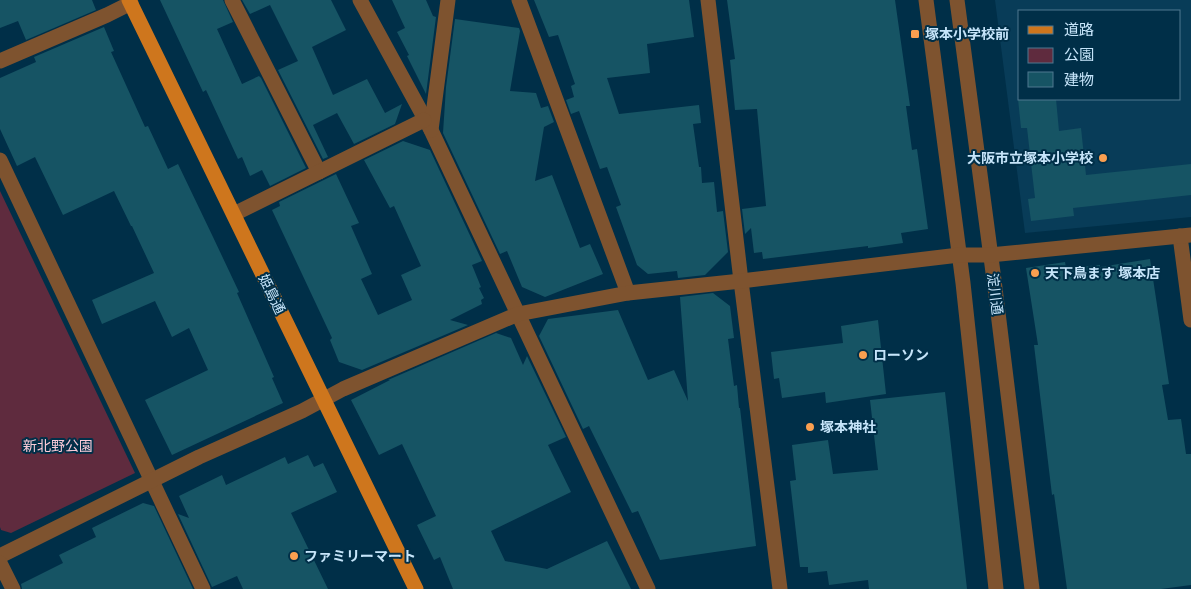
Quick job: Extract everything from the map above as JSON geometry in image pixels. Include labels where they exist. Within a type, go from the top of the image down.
[{"type":"main road","name":"姫島通","points":[[130,2],[416,589]]},
{"type":"street","points":[[232,0],[319,172]]},
{"type":"street","points":[[360,0],[428,125],[648,589]]},
{"type":"street","points":[[428,125],[448,0]]},
{"type":"street","points":[[519,0],[628,292]]},
{"type":"street","points":[[708,0],[780,589]]},
{"type":"street","points":[[926,0],[959,255],[996,589]]},
{"type":"street","name":"淀川通","points":[[957,0],[1032,589]]},
{"type":"street","points":[[0,61],[108,15],[130,2]]},
{"type":"street","points":[[234,214],[319,172],[428,125]]},
{"type":"street","points":[[0,160],[203,589]]},
{"type":"street","points":[[0,556],[151,481],[324,400],[343,389],[518,314],[628,292],[741,281],[959,255],[990,255],[1185,236],[1191,320]]},
{"type":"street","points":[[0,563],[13,589]]},
{"type":"shaded area","name":"大阪市立塚本小学校","points":[[995,0],[1191,0],[1191,217],[1025,233]]},
{"type":"green space","name":"新北野公園","points":[[0,191],[135,473],[11,533],[1,530],[0,527]]},
{"type":"building","points":[[0,0],[92,0],[96,10],[26,40],[18,21],[0,28]]},
{"type":"building","points":[[160,0],[223,0],[233,22],[217,29],[242,84],[259,76],[261,78],[306,168],[270,186],[262,170],[250,176],[242,157],[238,159],[206,90],[203,92]]},
{"type":"building","points":[[242,0],[331,0],[346,30],[312,47],[333,95],[367,79],[385,113],[402,104],[395,124],[354,144],[337,113],[313,125],[328,157],[323,159],[278,70],[298,61],[270,5],[250,14]]},
{"type":"building","points":[[392,0],[426,0],[433,16],[436,17],[426,94],[397,32],[405,28]]},
{"type":"building","points":[[534,0],[689,0],[694,37],[647,44],[650,73],[607,78],[619,114],[699,105],[701,123],[693,124],[702,183],[714,182],[717,212],[723,211],[728,252],[705,275],[678,278],[677,271],[648,274],[637,265],[616,207],[621,205],[607,167],[600,169],[579,111],[571,114],[566,100],[574,97],[571,86],[575,84],[558,35],[549,37]]},
{"type":"building","points":[[727,0],[895,0],[910,106],[906,106],[912,150],[917,149],[928,229],[901,233],[903,243],[868,248],[868,246],[763,259],[762,252],[754,253],[751,228],[745,234],[742,209],[766,206],[757,109],[735,110],[730,60],[735,59]]},
{"type":"building","points":[[455,19],[519,28],[510,91],[536,93],[541,108],[548,106],[554,122],[544,127],[535,181],[552,175],[580,248],[590,244],[603,274],[545,297],[522,287],[507,251],[500,254],[443,133],[446,87]]},
{"type":"building","points":[[104,27],[114,51],[111,52],[145,127],[148,126],[168,169],[178,164],[213,237],[239,292],[237,293],[274,377],[272,378],[283,403],[172,455],[145,400],[208,370],[189,328],[172,337],[155,301],[102,324],[92,300],[154,273],[114,191],[63,215],[35,157],[17,166],[0,129],[0,78],[36,62],[34,57]]},
{"type":"building","points":[[1018,100],[1056,100],[1059,131],[1081,128],[1086,175],[1191,164],[1191,195],[1073,208],[1074,216],[1031,221],[1028,199],[1035,198],[1027,128],[1021,128]]},
{"type":"building","points":[[403,141],[430,150],[482,261],[472,265],[484,298],[481,300],[482,304],[450,320],[468,325],[362,370],[339,362],[330,340],[332,338],[272,210],[280,206],[279,202],[336,174],[359,223],[351,226],[372,274],[361,279],[378,315],[412,300],[401,275],[421,266],[394,206],[390,208],[364,160]]},
{"type":"building","points":[[1150,259],[1169,384],[1162,385],[1168,420],[1181,419],[1186,454],[1191,454],[1191,585],[1161,589],[1067,589],[1054,494],[1052,495],[1034,345],[1038,345],[1026,268],[1065,262],[1066,268],[1100,265],[1100,267]]},
{"type":"building","points":[[713,293],[730,306],[734,338],[728,339],[734,386],[737,385],[756,546],[660,560],[638,511],[632,513],[589,426],[583,429],[539,336],[548,319],[618,310],[648,380],[674,370],[688,401],[680,297]]},
{"type":"building","points":[[878,320],[886,394],[826,403],[825,392],[782,398],[779,378],[774,379],[771,352],[843,343],[841,326]]},
{"type":"building","points":[[496,333],[511,338],[523,365],[527,356],[566,437],[548,445],[571,492],[491,531],[505,561],[547,569],[607,541],[631,589],[453,589],[440,557],[434,560],[417,525],[436,516],[402,444],[379,455],[351,400],[390,380],[388,380]]},
{"type":"building","points":[[945,392],[967,589],[869,589],[868,580],[829,585],[827,571],[808,573],[808,567],[800,567],[790,481],[796,480],[792,445],[828,440],[833,474],[878,470],[870,400]]},
{"type":"building","points":[[308,455],[314,467],[323,463],[337,492],[291,513],[328,589],[243,589],[237,576],[212,587],[178,514],[189,518],[179,496],[222,475],[226,485],[285,457],[288,464]]},
{"type":"building","points":[[143,503],[154,506],[193,589],[22,589],[21,584],[63,563],[59,555],[96,537],[92,528]]},
{"type":"place","name":"塚本小学校前","points":[[915,34]]},
{"type":"place","name":"大阪市立塚本小学校","points":[[1103,158]]},
{"type":"place","name":"天下鳥ます 塚本店","points":[[1035,273]]},
{"type":"place","name":"ローソン","points":[[863,355]]},
{"type":"place","name":"塚本神社","points":[[810,427]]},
{"type":"place","name":"ファミリーマート","points":[[294,556]]}]
